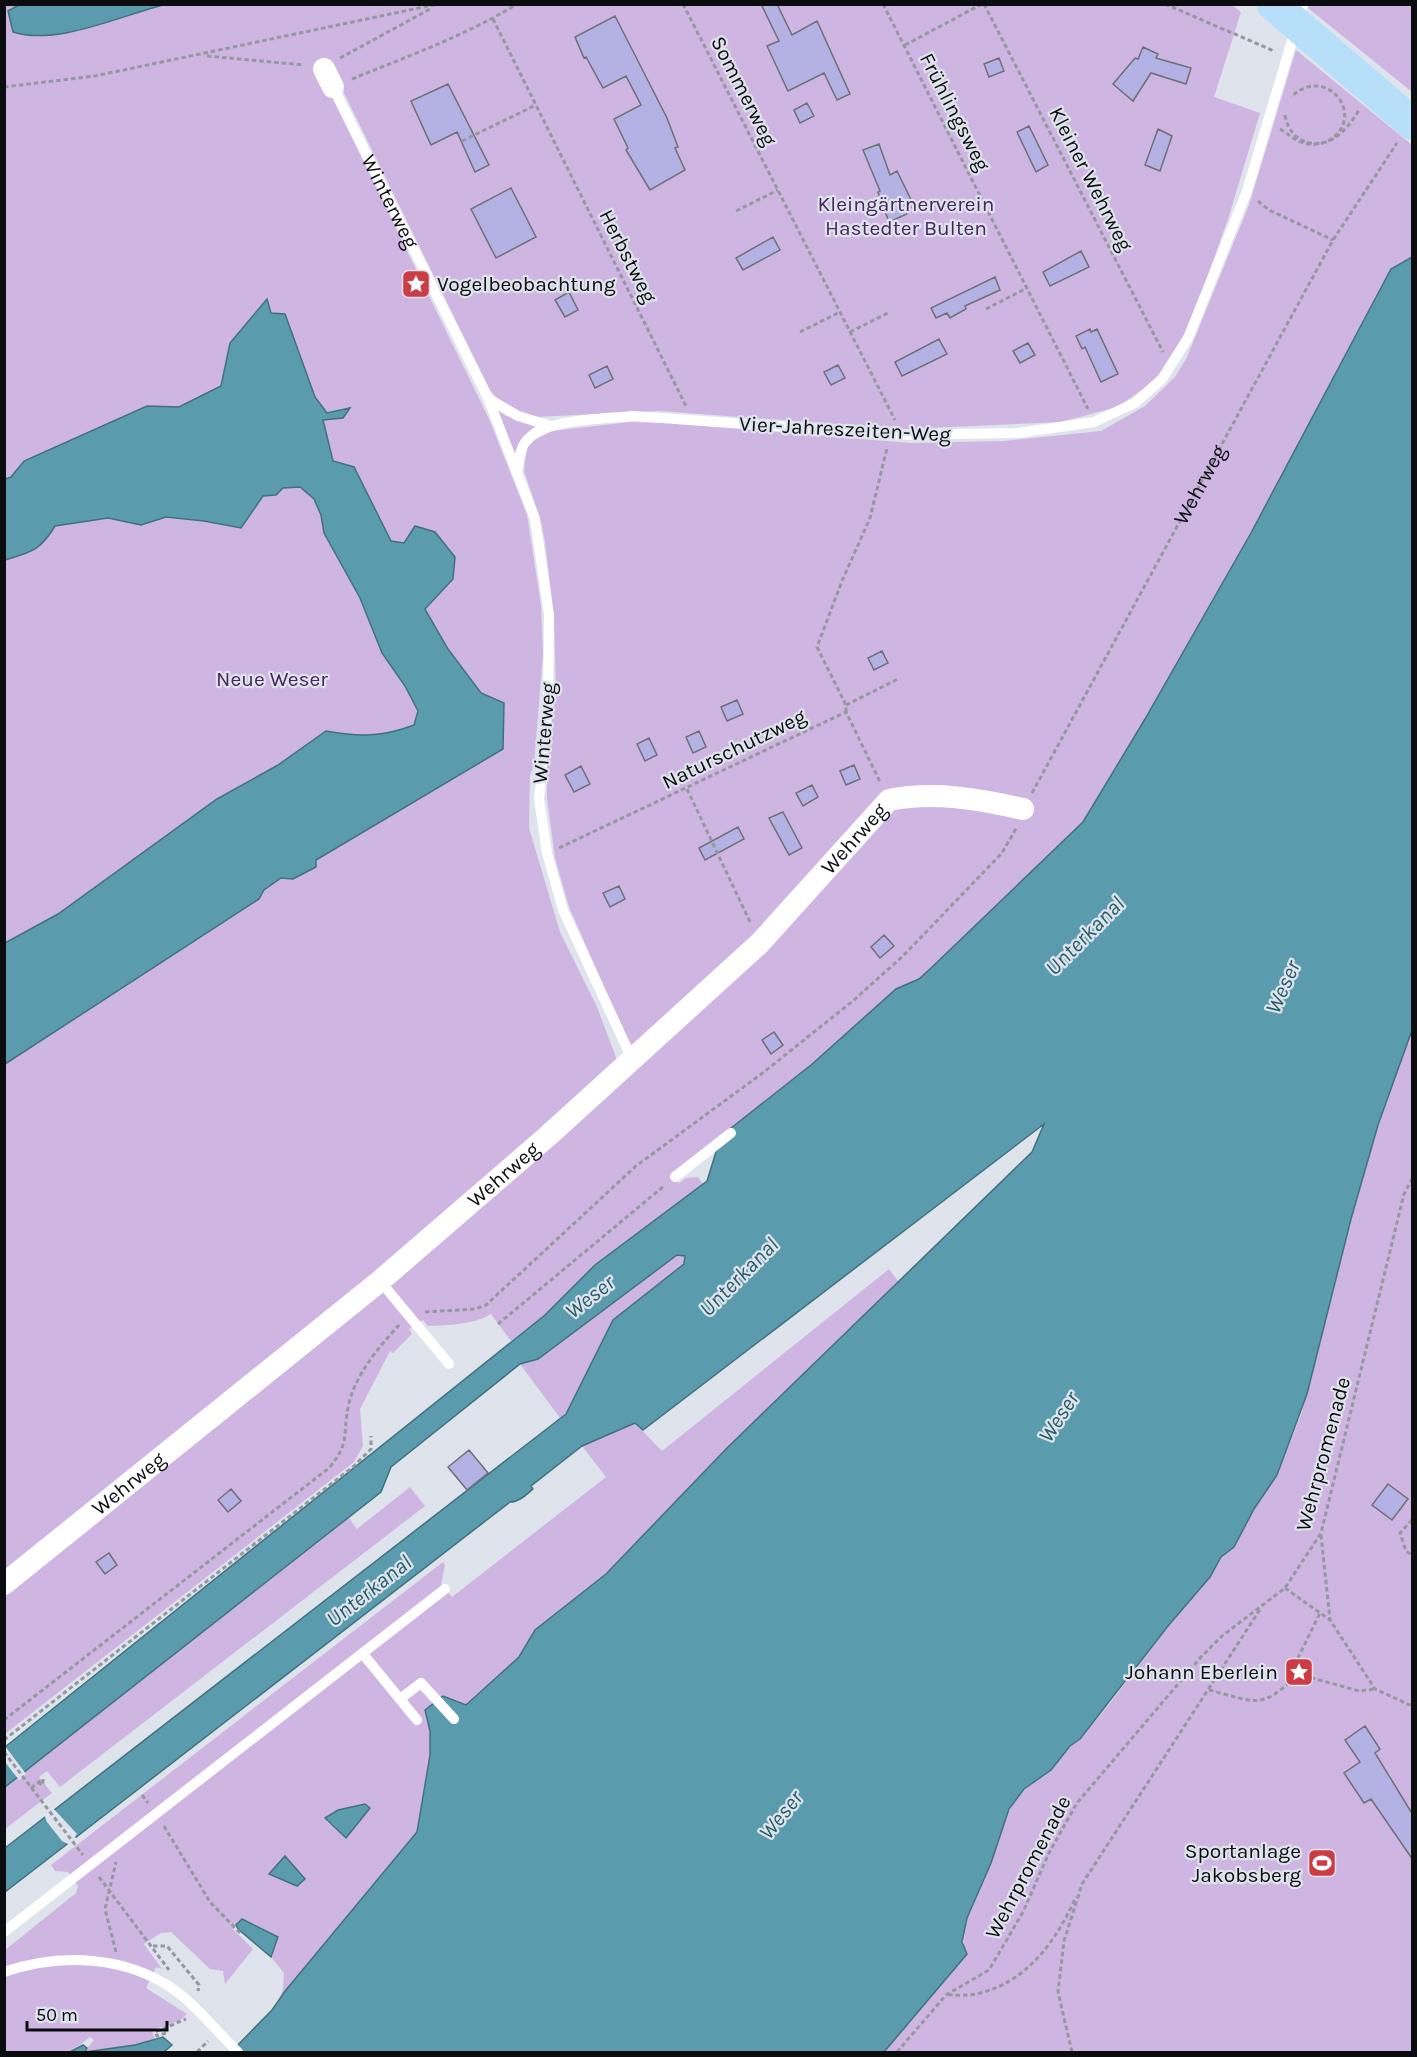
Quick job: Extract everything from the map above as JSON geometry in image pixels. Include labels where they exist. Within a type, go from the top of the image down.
[{"type":"main road","points":[[1273,4],[1408,128]]},
{"type":"street","name":"Wehrweg","points":[[4,1584],[380,1281],[632,1059],[760,943],[889,800],[915,795],[967,796],[1023,810]]},
{"type":"lane","points":[[1247,191],[1303,4]]},
{"type":"lane","name":"Winterweg","points":[[329,78],[488,398],[535,519],[549,615],[548,700],[539,799],[547,854],[563,910],[632,1059]]},
{"type":"lane","name":"Vier-Jahreszeiten-Weg","points":[[517,473],[520,453],[525,442],[536,432],[551,426],[633,416],[903,435],[1018,433],[1094,422],[1135,403],[1162,379],[1171,367],[1188,338],[1247,191]]},
{"type":"lane","points":[[488,398],[518,416],[551,426]]},
{"type":"lane","points":[[675,1177],[731,1133]]},
{"type":"lane","points":[[380,1281],[449,1364]]},
{"type":"lane","points":[[4,1932],[158,1815],[445,1589]]},
{"type":"lane","points":[[363,1654],[417,1720]]},
{"type":"lane","points":[[400,1699],[421,1683],[454,1719]]},
{"type":"lane","points":[[4,1972],[26,1964],[57,1959],[84,1960],[124,1966],[175,1990],[238,2052]]},
{"type":"path","points":[[329,78],[345,54],[410,22],[438,4]]},
{"type":"path","points":[[202,55],[282,61],[329,78],[493,19],[517,4]]},
{"type":"path","name":"Sommerweg","points":[[683,4],[903,435]]},
{"type":"path","name":"Frühlingsweg","points":[[884,4],[1094,422]]},
{"type":"path","name":"Frühlingsweg","points":[[904,45],[983,4]]},
{"type":"path","name":"Kleiner Wehrweg","points":[[983,4],[1171,367]]},
{"type":"path","points":[[1165,4],[1286,57]]},
{"type":"path","points":[[4,87],[95,76],[434,7]]},
{"type":"path","name":"Herbstweg","points":[[493,19],[693,420]]},
{"type":"path","points":[[1267,120],[1305,143],[1311,144],[1318,144],[1328,141],[1342,127],[1345,115],[1342,104],[1335,93],[1325,87],[1313,85],[1300,89],[1292,97],[1285,115],[1290,132],[1305,143],[1318,144],[1328,141],[1342,132],[1364,104]]},
{"type":"path","points":[[462,141],[536,105]]},
{"type":"path","name":"Wehrweg","points":[[1023,810],[1333,240],[1408,128]]},
{"type":"path","points":[[736,211],[778,190]]},
{"type":"path","points":[[1247,191],[1269,210],[1333,240]]},
{"type":"path","points":[[986,309],[1028,288]]},
{"type":"path","points":[[800,332],[840,312]]},
{"type":"path","points":[[850,332],[890,312]]},
{"type":"path","points":[[889,800],[818,647],[842,581],[870,518],[890,434]]},
{"type":"path","points":[[846,705],[898,679]]},
{"type":"path","name":"Naturschutzweg","points":[[547,854],[846,711]]},
{"type":"path","points":[[687,789],[760,943]]},
{"type":"path","points":[[4,1720],[328,1468],[341,1454],[345,1441],[349,1402],[359,1377],[383,1342],[408,1315],[475,1309],[486,1305],[636,1166],[764,1072],[854,1000],[902,957],[1002,853],[1023,810]]},
{"type":"path","points":[[498,1324],[675,1177]]},
{"type":"path","name":"Wehrpromenade","points":[[897,2052],[946,1995],[989,1970],[1023,1912],[1049,1853],[1077,1803],[1201,1657],[1222,1636],[1285,1588],[1321,1533],[1404,1194],[1413,1179]]},
{"type":"path","points":[[4,1740],[354,1466],[371,1449],[371,1436]]},
{"type":"path","points":[[1413,1520],[1400,1533],[1406,1551],[1413,1555]]},
{"type":"path","points":[[1321,1533],[1330,1620]]},
{"type":"path","points":[[1285,1588],[1330,1620],[1375,1689]]},
{"type":"path","points":[[946,1995],[976,1994],[1023,1971],[1043,1955],[1061,1929],[1082,1884],[1263,1606]]},
{"type":"path","points":[[1320,1613],[1291,1672],[1359,1691],[1375,1689],[1413,1706]]},
{"type":"path","points":[[1209,1690],[1249,1700],[1264,1700],[1276,1696],[1298,1674]]},
{"type":"path","points":[[4,1752],[31,1788],[35,1785],[40,1781],[43,1779],[43,1785],[39,1783],[40,1780]]},
{"type":"path","points":[[142,1795],[158,1815],[210,1902],[241,1934]]},
{"type":"path","points":[[117,1846],[116,1869],[105,1909],[108,1927],[124,1966]]},
{"type":"path","points":[[1072,2052],[1058,1992],[1064,1941],[1082,1884]]},
{"type":"path","points":[[148,1941],[166,1965]]},
{"type":"path","points":[[153,1946],[167,1946],[199,1985],[193,2007]]},
{"type":"path","points":[[166,2033],[157,2036],[155,2032],[188,2018]]},
{"type":"green space","name":"Kleingärtnerverein Hastedter Bulten","points":[[163,4],[1232,5],[1241,12],[1214,97],[1260,113],[1229,216],[1191,323],[1163,371],[1143,389],[1117,407],[1061,422],[906,429],[659,411],[535,417],[502,404],[490,390],[342,89],[330,93],[490,421],[527,515],[541,605],[543,654],[534,765],[530,775],[529,828],[560,932],[597,1007],[617,1060],[375,1275],[5,1574],[5,5],[138,11]]},
{"type":"green space","points":[[1309,5],[1412,5],[1412,92],[1308,8]]},
{"type":"green space","points":[[1296,50],[1412,145],[1412,257],[1391,269],[1251,533],[1145,719],[1083,822],[1043,863],[919,979],[896,989],[811,1065],[671,1173],[679,1183],[686,1178],[698,1177],[703,1184],[595,1265],[545,1315],[511,1341],[491,1314],[484,1318],[452,1325],[428,1326],[423,1320],[409,1329],[412,1334],[393,1353],[390,1351],[360,1409],[363,1446],[354,1462],[5,1734],[5,1596],[295,1359],[637,1061],[569,907],[555,858],[547,799],[547,751],[556,695],[554,618],[545,542],[539,515],[524,471],[527,448],[535,440],[552,431],[630,422],[668,423],[911,443],[1004,441],[1101,431],[1145,406],[1175,377],[1187,357],[1249,205]]},
{"type":"green space","points":[[496,409],[506,416],[536,425],[521,440],[514,454]]},
{"type":"green space","points":[[1412,1030],[1412,2052],[883,2052],[956,1966],[963,1947],[967,1918],[1013,1802],[1031,1783],[1051,1770],[1065,1751],[1080,1739],[1111,1702],[1168,1626],[1210,1577],[1221,1557],[1234,1547],[1254,1509],[1277,1475],[1302,1412],[1333,1283],[1378,1125]]},
{"type":"green space","points":[[677,1255],[685,1256],[684,1264],[613,1320],[570,1409],[560,1418],[520,1364],[538,1359]]},
{"type":"green space","points":[[889,1269],[898,1281],[606,1574],[535,1630],[519,1657],[466,1705],[425,1710],[430,1731],[430,1755],[417,1832],[278,2001],[283,1989],[284,1973],[271,1957],[278,1938],[242,1919],[233,1929],[253,1949],[225,1984],[223,1971],[210,1969],[171,1932],[161,1933],[144,1944],[162,1969],[156,1967],[146,1988],[187,2014],[179,2021],[152,2030],[155,2039],[135,2045],[84,2052],[94,2040],[90,2037],[70,2052],[5,2052],[5,1950],[76,1893],[78,1886],[68,1872],[55,1871],[51,1865],[443,1562],[445,1565],[441,1584],[452,1597],[606,1477],[582,1446],[635,1423],[662,1451]]},
{"type":"green space","points":[[410,1487],[425,1506],[60,1787],[47,1771],[39,1777],[52,1793],[5,1829],[5,1787],[349,1518],[357,1529]]},
{"type":"water","points":[[19,5],[163,5],[68,33],[30,35],[13,32],[8,11]]},
{"type":"water","points":[[1412,257],[1412,1030],[1378,1125],[1351,1219],[1307,1394],[1277,1475],[1254,1509],[1234,1547],[1221,1557],[1210,1577],[1168,1626],[1080,1739],[1070,1746],[1051,1770],[1024,1789],[1009,1809],[991,1863],[967,1918],[962,1942],[967,1954],[884,2052],[231,2052],[272,2010],[417,1832],[430,1755],[430,1731],[425,1710],[443,1696],[466,1705],[519,1657],[535,1630],[606,1574],[727,1448],[1032,1152],[1044,1124],[643,1430],[635,1423],[582,1446],[531,1486],[533,1489],[525,1496],[510,1502],[5,1892],[5,1848],[566,1414],[613,1320],[684,1264],[685,1256],[677,1255],[538,1359],[520,1364],[391,1467],[381,1492],[5,1787],[5,1747],[545,1315],[595,1265],[707,1181],[721,1136],[811,1065],[896,989],[919,979],[1083,822],[1145,719],[1251,533],[1391,269]]},
{"type":"water","name":"Neue Weser","points":[[267,299],[271,313],[285,314],[315,397],[327,413],[350,408],[343,418],[323,420],[333,461],[354,467],[391,541],[404,543],[415,526],[435,532],[455,557],[453,579],[425,609],[448,649],[481,693],[504,703],[503,749],[316,860],[316,867],[293,879],[281,878],[264,890],[259,899],[5,1064],[5,943],[58,914],[217,799],[278,765],[326,731],[371,735],[392,732],[414,725],[418,711],[405,686],[382,653],[360,598],[324,533],[321,515],[314,499],[300,487],[283,488],[276,495],[263,496],[241,528],[166,517],[141,525],[108,518],[55,526],[39,546],[22,555],[5,560],[5,479],[11,477],[24,461],[147,406],[179,407],[221,386],[230,343]]},
{"type":"water","points":[[365,1804],[370,1808],[346,1838],[325,1818],[338,1810]]},
{"type":"water","points":[[285,1856],[305,1879],[297,1886],[269,1874]]},
{"type":"water","points":[[242,1919],[278,1937],[271,1957],[238,1929],[236,1925]]},
{"type":"water","points":[[163,2037],[172,2045],[164,2052],[85,2052],[135,2045]]},
{"type":"water","points":[[83,2045],[87,2048],[85,2052],[70,2052]]},
{"type":"pier","points":[[5,1746],[26,1774],[19,1780],[5,1762]]},
{"type":"pier","points":[[52,1807],[77,1834],[75,1837],[77,1840],[70,1845],[62,1841],[47,1822],[44,1814]]},
{"type":"building","points":[[761,4],[777,4],[792,35],[817,21],[850,94],[837,100],[824,73],[788,91],[767,46],[779,41]]},
{"type":"building","points":[[615,16],[667,118],[678,147],[675,148],[685,170],[650,190],[626,150],[628,148],[614,119],[641,105],[626,76],[603,88],[586,57],[584,58],[575,37]]},
{"type":"building","points":[[1143,47],[1158,54],[1156,58],[1191,68],[1186,84],[1151,73],[1133,101],[1113,84],[1135,58],[1138,59]]},
{"type":"building","points":[[999,58],[1004,71],[989,77],[984,64]]},
{"type":"building","points":[[448,84],[489,165],[475,172],[457,132],[431,145],[411,101]]},
{"type":"building","points":[[807,103],[814,116],[800,123],[794,110]]},
{"type":"building","points":[[1029,126],[1048,165],[1036,172],[1017,132]]},
{"type":"building","points":[[1158,129],[1172,136],[1160,171],[1145,165]]},
{"type":"building","points":[[879,144],[890,175],[897,171],[914,206],[905,210],[907,214],[889,222],[878,192],[880,191],[863,150]]},
{"type":"building","points":[[511,188],[536,237],[496,258],[471,209]]},
{"type":"building","points":[[773,237],[780,250],[743,270],[736,258]]},
{"type":"building","points":[[1081,251],[1089,267],[1050,286],[1043,272]]},
{"type":"building","points":[[995,277],[1000,290],[965,306],[966,309],[950,318],[947,313],[936,318],[931,308]]},
{"type":"building","points":[[569,292],[578,310],[565,317],[555,300]]},
{"type":"building","points":[[1090,329],[1091,332],[1097,329],[1118,374],[1101,382],[1085,347],[1082,349],[1076,336]]},
{"type":"building","points":[[939,339],[947,354],[902,376],[895,362]]},
{"type":"building","points":[[1028,343],[1035,355],[1020,363],[1013,351]]},
{"type":"building","points":[[838,365],[845,378],[831,385],[824,372]]},
{"type":"building","points":[[607,366],[613,379],[595,388],[589,375]]},
{"type":"building","points":[[882,651],[888,663],[874,670],[868,658]]},
{"type":"building","points":[[737,700],[743,714],[727,721],[721,707]]},
{"type":"building","points":[[699,731],[706,747],[693,753],[686,737]]},
{"type":"building","points":[[649,738],[657,755],[645,761],[637,744]]},
{"type":"building","points":[[854,765],[860,779],[846,785],[840,771]]},
{"type":"building","points":[[581,766],[590,784],[574,792],[565,775]]},
{"type":"building","points":[[812,785],[818,797],[803,806],[796,793]]},
{"type":"building","points":[[783,812],[802,848],[789,855],[769,818]]},
{"type":"building","points":[[738,827],[744,839],[705,860],[699,848]]},
{"type":"building","points":[[619,886],[625,899],[610,907],[603,893]]},
{"type":"building","points":[[884,935],[894,946],[880,958],[871,947]]},
{"type":"building","points":[[774,1032],[783,1045],[771,1054],[762,1040]]},
{"type":"building","points":[[469,1450],[488,1473],[467,1490],[448,1467]]},
{"type":"building","points":[[1388,1484],[1408,1499],[1392,1520],[1372,1505]]},
{"type":"building","points":[[231,1489],[241,1501],[228,1512],[218,1500]]},
{"type":"building","points":[[109,1553],[117,1565],[105,1574],[96,1562]]},
{"type":"building","points":[[1365,1726],[1380,1749],[1375,1753],[1413,1815],[1413,1860],[1371,1799],[1364,1803],[1344,1773],[1360,1762],[1345,1740]]},
{"type":"place","name":"Vogelbeobachtung","points":[[416,284]]},
{"type":"place","name":"Johann Eberlein","points":[[1299,1672]]},
{"type":"place","name":"Sportanlage Jakobsberg","points":[[1322,1863]]},
{"type":"water label","name":"Unterkanal","points":[[1085,936]]},
{"type":"water label","name":"Weser","points":[[1283,987]]},
{"type":"water label","name":"Unterkanal","points":[[739,1277]]},
{"type":"water label","name":"Weser","points":[[590,1297]]},
{"type":"water label","name":"Weser","points":[[1059,1417]]},
{"type":"water label","name":"Unterkanal","points":[[369,1591]]},
{"type":"water label","name":"Weser","points":[[781,1815]]}]
